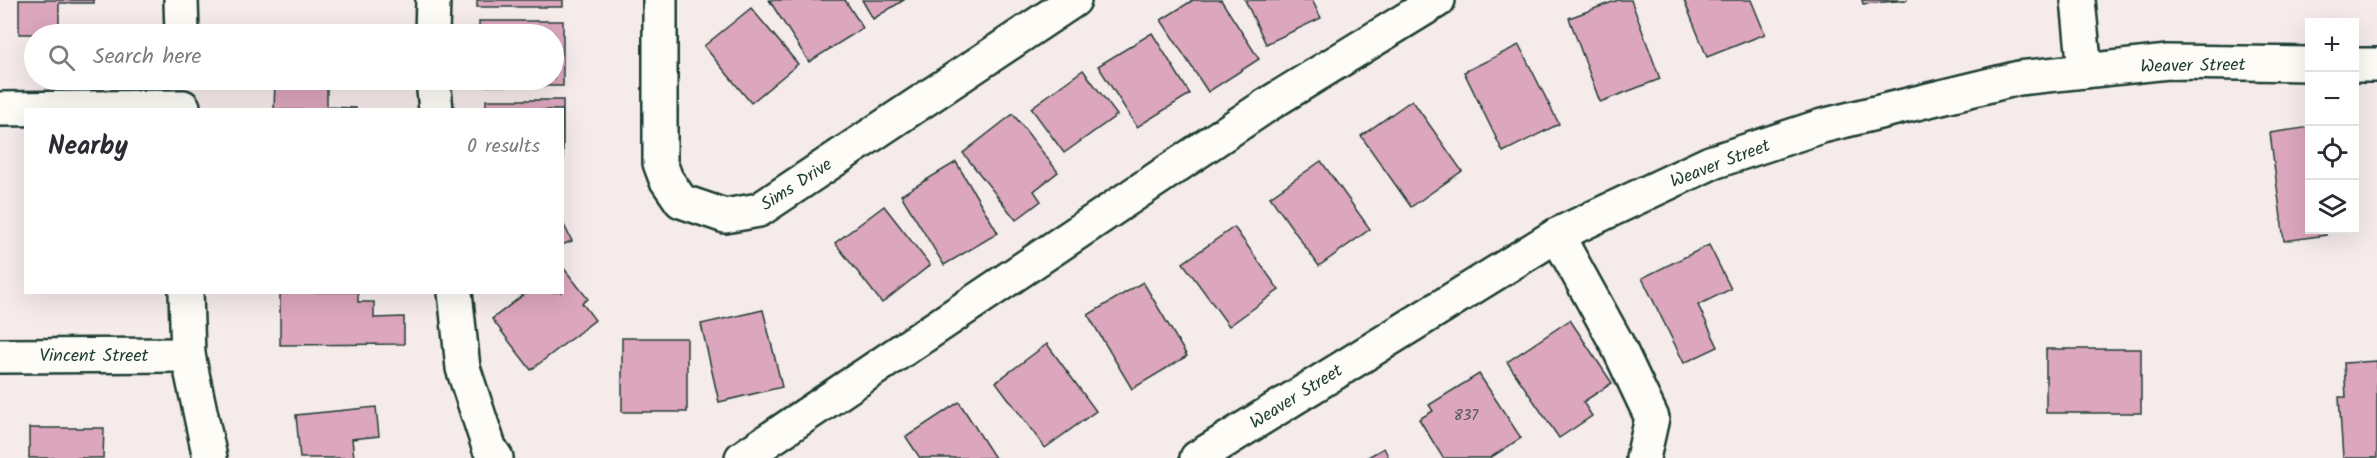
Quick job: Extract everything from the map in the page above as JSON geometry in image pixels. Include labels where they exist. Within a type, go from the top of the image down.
[{"type":"street","points":[[182,0],[182,24]]},
{"type":"street","points":[[432,24],[433,0]]},
{"type":"street","name":"Sims Drive","points":[[665,3],[660,163],[666,179],[681,201],[725,216],[759,210],[1074,0]]},
{"type":"street","points":[[742,458],[1267,105],[1438,0]]},
{"type":"street","points":[[2078,0],[2085,71]]},
{"type":"street","name":"Weaver Street","points":[[1197,458],[1557,235],[1710,163],[1822,126],[2019,78],[2168,62],[2305,64]]},
{"type":"street","points":[[2359,65],[2377,65]]},
{"type":"street","points":[[434,90],[436,108]]},
{"type":"street","points":[[0,109],[183,99]]},
{"type":"street","points":[[1557,235],[1616,342],[1652,418],[1643,458]]},
{"type":"street","points":[[186,294],[188,355],[210,458]]},
{"type":"street","points":[[455,294],[463,368],[489,447],[496,458]]},
{"type":"street","name":"Vincent Street","points":[[0,356],[188,355]]},
{"type":"building","points":[[19,0],[94,0],[94,3],[59,3],[59,24],[24,24],[24,34],[19,34]]},
{"type":"building","points":[[477,0],[563,0],[563,7],[477,7]]},
{"type":"building","points":[[769,0],[845,0],[863,28],[809,62]]},
{"type":"building","points":[[862,0],[904,0],[873,19]]},
{"type":"building","points":[[1193,0],[1221,0],[1259,59],[1208,92],[1161,20]]},
{"type":"building","points":[[1245,0],[1312,0],[1321,18],[1266,44]]},
{"type":"building","points":[[1618,0],[1631,0],[1660,79],[1600,102],[1569,18]]},
{"type":"building","points":[[1684,0],[1751,0],[1765,34],[1707,57]]},
{"type":"building","points":[[1862,0],[1908,0],[1863,4]]},
{"type":"building","points":[[751,8],[798,64],[751,103],[704,46]]},
{"type":"building","points":[[479,21],[563,21],[563,24],[479,24]]},
{"type":"building","points":[[1152,33],[1190,94],[1137,127],[1098,66]]},
{"type":"building","points":[[1519,45],[1559,124],[1503,152],[1464,72]]},
{"type":"building","points":[[1083,70],[1117,115],[1064,153],[1031,108]]},
{"type":"building","points":[[275,90],[327,90],[327,107],[356,108],[274,108]]},
{"type":"building","points":[[486,100],[563,100],[563,108],[486,108]]},
{"type":"building","points":[[1412,100],[1462,171],[1411,207],[1361,136]]},
{"type":"building","points":[[1013,114],[1058,172],[1034,191],[1041,201],[1016,220],[963,153]]},
{"type":"building","points":[[2305,128],[2305,234],[2326,235],[2284,241],[2270,133]]},
{"type":"building","points":[[1321,161],[1370,229],[1319,266],[1270,197]]},
{"type":"building","points":[[956,162],[998,233],[944,265],[901,195]]},
{"type":"building","points":[[884,206],[930,265],[882,303],[835,243]]},
{"type":"building","points":[[564,225],[572,241],[564,244]]},
{"type":"building","points":[[1234,227],[1279,290],[1229,326],[1183,263]]},
{"type":"building","points":[[1709,245],[1731,289],[1698,305],[1718,347],[1684,363],[1642,278]]},
{"type":"building","points":[[564,269],[588,299],[582,303],[595,320],[531,370],[492,319],[524,294],[564,294]]},
{"type":"building","points":[[1143,282],[1187,356],[1132,389],[1088,315]]},
{"type":"building","points":[[280,294],[358,294],[358,302],[374,302],[374,318],[404,317],[404,344],[280,345]]},
{"type":"building","points":[[763,310],[782,387],[719,402],[701,324]]},
{"type":"building","points":[[1570,320],[1612,383],[1583,402],[1592,416],[1559,438],[1507,362]]},
{"type":"building","points":[[622,338],[687,338],[687,412],[622,412]]},
{"type":"building","points":[[1047,344],[1096,411],[1045,448],[996,382]]},
{"type":"building","points":[[2046,349],[2141,349],[2141,413],[2046,413]]},
{"type":"building","points":[[2377,361],[2377,458],[2343,458],[2339,397],[2346,397],[2344,363]]},
{"type":"building","points":[[1479,374],[1521,438],[1490,458],[1443,458],[1419,419],[1433,411],[1429,405]]},
{"type":"building","points":[[959,402],[995,458],[920,458],[906,437]]},
{"type":"building","points":[[376,407],[379,436],[352,439],[354,458],[300,458],[296,415]]},
{"type":"building","points":[[29,428],[104,428],[103,458],[29,458]]},
{"type":"building","points":[[1384,448],[1389,458],[1366,458]]}]
